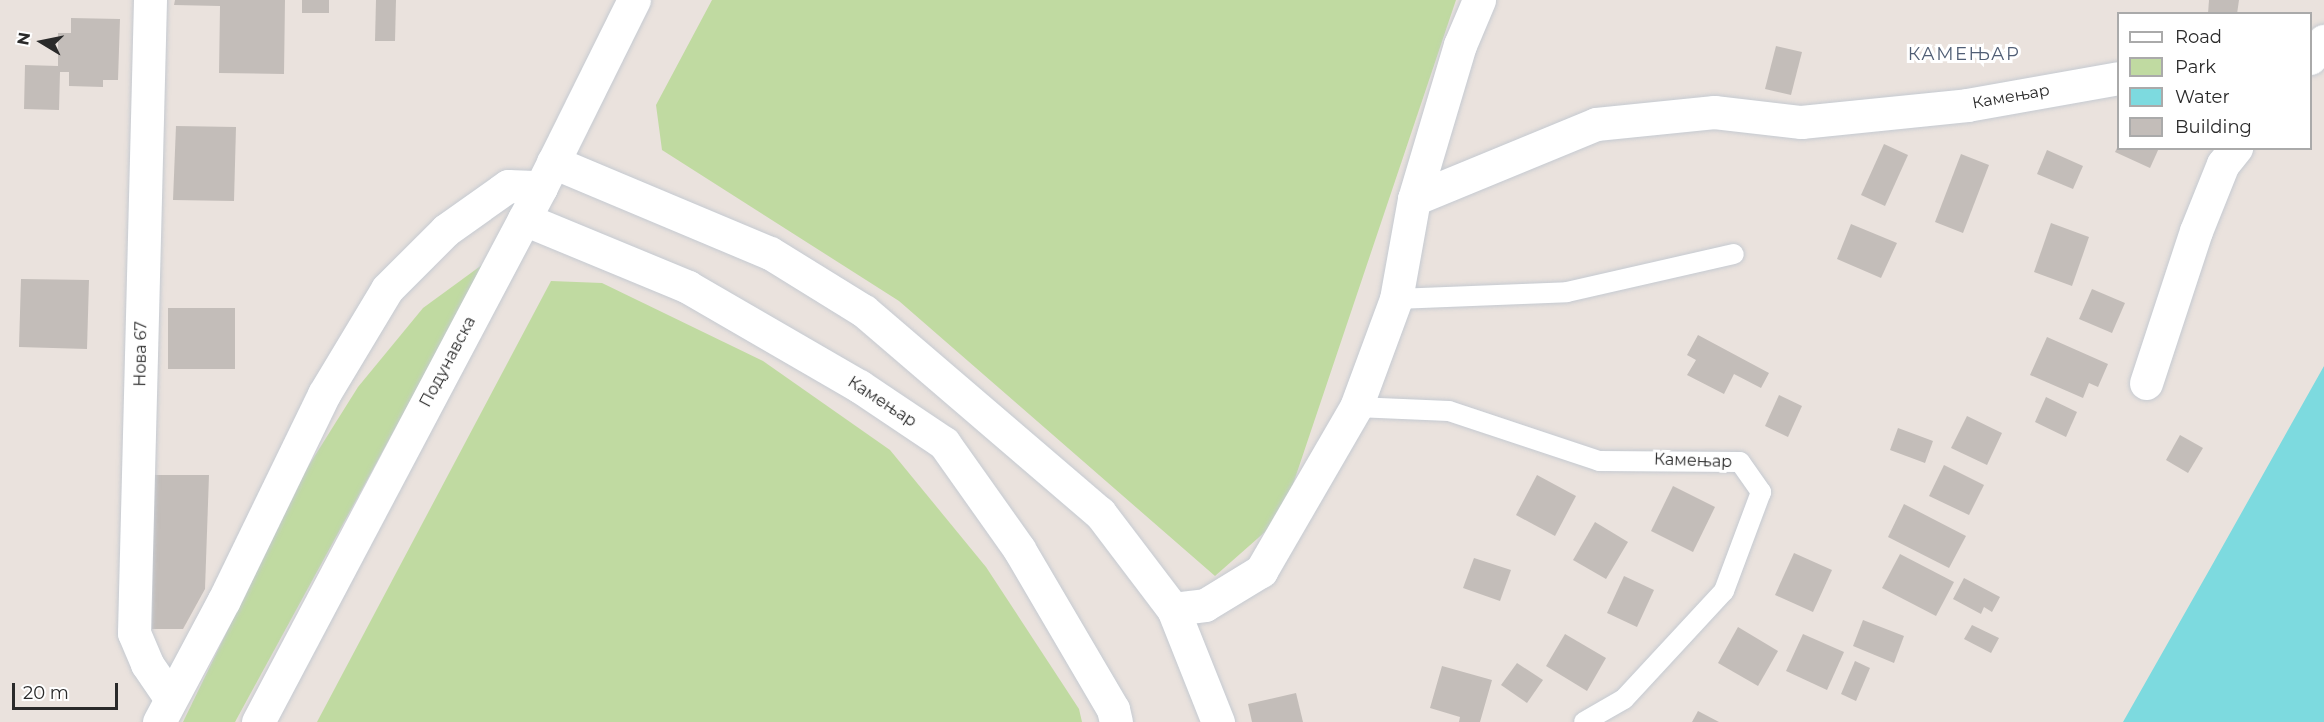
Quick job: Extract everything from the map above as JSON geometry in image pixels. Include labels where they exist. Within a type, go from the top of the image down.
[{"type":"street","name":"Нова 67","points":[[150,0],[134,633],[165,710]]},
{"type":"street","name":"Подунавска","points":[[258,722],[524,219],[634,0]]},
{"type":"street","points":[[1173,609],[1205,605],[1261,571],[1356,407],[1396,298],[1414,199],[1460,45],[1479,0]]},
{"type":"street","name":"Камењар","points":[[1414,199],[1596,124],[1714,112],[1801,122],[1967,105],[2117,78]]},
{"type":"street","points":[[2146,383],[2196,231],[2223,164],[2234,150]]},
{"type":"street","name":"Нова 67","points":[[165,710],[224,600],[324,394],[387,289],[446,230],[508,186],[547,174]]},
{"type":"street","points":[[547,174],[770,253],[864,311],[1100,513],[1173,609],[1218,722]]},
{"type":"street","name":"Камењар","points":[[524,219],[688,287],[859,386],[944,443],[1018,549],[1113,709],[1116,722]]},
{"type":"lane","points":[[1396,298],[1567,292],[1734,254]]},
{"type":"lane","name":"Камењар","points":[[1356,407],[1449,411],[1599,460],[1740,462],[1761,492],[1724,591],[1624,699],[1584,722]]},
{"type":"green space","points":[[712,0],[1456,0],[1282,517],[1215,576],[899,301],[662,150],[656,105]]},
{"type":"green space","points":[[486,262],[235,722],[183,722],[304,473],[358,387],[423,308]]},
{"type":"green space","points":[[551,281],[602,283],[763,361],[890,450],[986,567],[1079,709],[1082,722],[317,722]]},
{"type":"water","points":[[2324,366],[2324,722],[2123,722],[2211,567]]},
{"type":"building","points":[[175,0],[285,0],[284,74],[219,73],[220,6],[174,5]]},
{"type":"building","points":[[302,0],[329,0],[329,13],[302,13]]},
{"type":"building","points":[[376,0],[396,0],[395,41],[375,41]]},
{"type":"building","points":[[2209,0],[2239,0],[2237,12],[2208,12]]},
{"type":"building","points":[[71,18],[120,19],[118,80],[103,80],[103,87],[69,86],[69,72],[60,72],[59,110],[24,109],[25,65],[58,66],[58,33],[71,33]]},
{"type":"building","points":[[1776,46],[1802,52],[1791,95],[1765,89]]},
{"type":"building","points":[[176,126],[236,127],[234,201],[173,200]]},
{"type":"building","points":[[1884,144],[1908,155],[1885,206],[1861,195]]},
{"type":"building","points":[[2117,148],[2117,150],[2158,150],[2150,168],[2115,152]]},
{"type":"building","points":[[2047,150],[2083,166],[2073,189],[2037,174]]},
{"type":"building","points":[[1961,154],[1989,165],[1963,233],[1935,222]]},
{"type":"building","points":[[2051,223],[2089,237],[2072,286],[2034,272]]},
{"type":"building","points":[[1851,224],[1897,243],[1881,278],[1837,259]]},
{"type":"building","points":[[21,279],[89,280],[87,349],[19,347]]},
{"type":"building","points":[[2092,289],[2125,303],[2112,333],[2079,319]]},
{"type":"building","points":[[168,308],[235,308],[235,369],[168,369]]},
{"type":"building","points":[[1698,335],[1769,373],[1761,388],[1734,374],[1724,394],[1687,375],[1696,360],[1687,355]]},
{"type":"building","points":[[2047,337],[2108,364],[2098,387],[2089,383],[2083,398],[2030,375]]},
{"type":"building","points":[[1779,395],[1802,406],[1788,437],[1765,426]]},
{"type":"building","points":[[2046,397],[2077,412],[2066,437],[2035,422]]},
{"type":"building","points":[[1967,416],[2002,433],[1987,465],[1951,448]]},
{"type":"building","points":[[1898,428],[1933,441],[1925,463],[1890,450]]},
{"type":"building","points":[[2180,435],[2203,448],[2188,473],[2166,460]]},
{"type":"building","points":[[1944,465],[1984,485],[1969,515],[1929,496]]},
{"type":"building","points":[[154,475],[209,475],[205,589],[183,629],[152,629]]},
{"type":"building","points":[[1537,475],[1576,496],[1555,536],[1516,515]]},
{"type":"building","points":[[1673,486],[1715,507],[1693,552],[1651,531]]},
{"type":"building","points":[[1904,504],[1966,536],[1949,568],[1888,537]]},
{"type":"building","points":[[1595,522],[1628,542],[1606,579],[1573,560]]},
{"type":"building","points":[[1794,553],[1832,570],[1813,612],[1775,595]]},
{"type":"building","points":[[1900,554],[1954,582],[1936,616],[1882,588]]},
{"type":"building","points":[[1474,558],[1511,570],[1500,601],[1463,588]]},
{"type":"building","points":[[1624,576],[1654,590],[1637,627],[1607,613]]},
{"type":"building","points":[[1964,578],[2000,597],[1992,612],[1984,607],[1981,614],[1953,599]]},
{"type":"building","points":[[1863,620],[1904,636],[1894,663],[1853,646]]},
{"type":"building","points":[[1972,625],[1999,638],[1991,653],[1964,639]]},
{"type":"building","points":[[1738,627],[1778,651],[1758,686],[1718,663]]},
{"type":"building","points":[[1565,634],[1606,658],[1587,691],[1546,666]]},
{"type":"building","points":[[1803,634],[1844,652],[1827,690],[1786,671]]},
{"type":"building","points":[[1855,661],[1870,668],[1856,701],[1841,694]]},
{"type":"building","points":[[1517,663],[1543,680],[1527,703],[1501,685]]},
{"type":"building","points":[[1442,666],[1492,680],[1480,722],[1459,722],[1460,717],[1430,708]]},
{"type":"building","points":[[1296,693],[1303,722],[1252,722],[1248,704]]},
{"type":"building","points":[[1698,711],[1719,722],[1692,722]]},
{"type":"district","name":"КАМЕЊАР","points":[[1964,54]]}]
